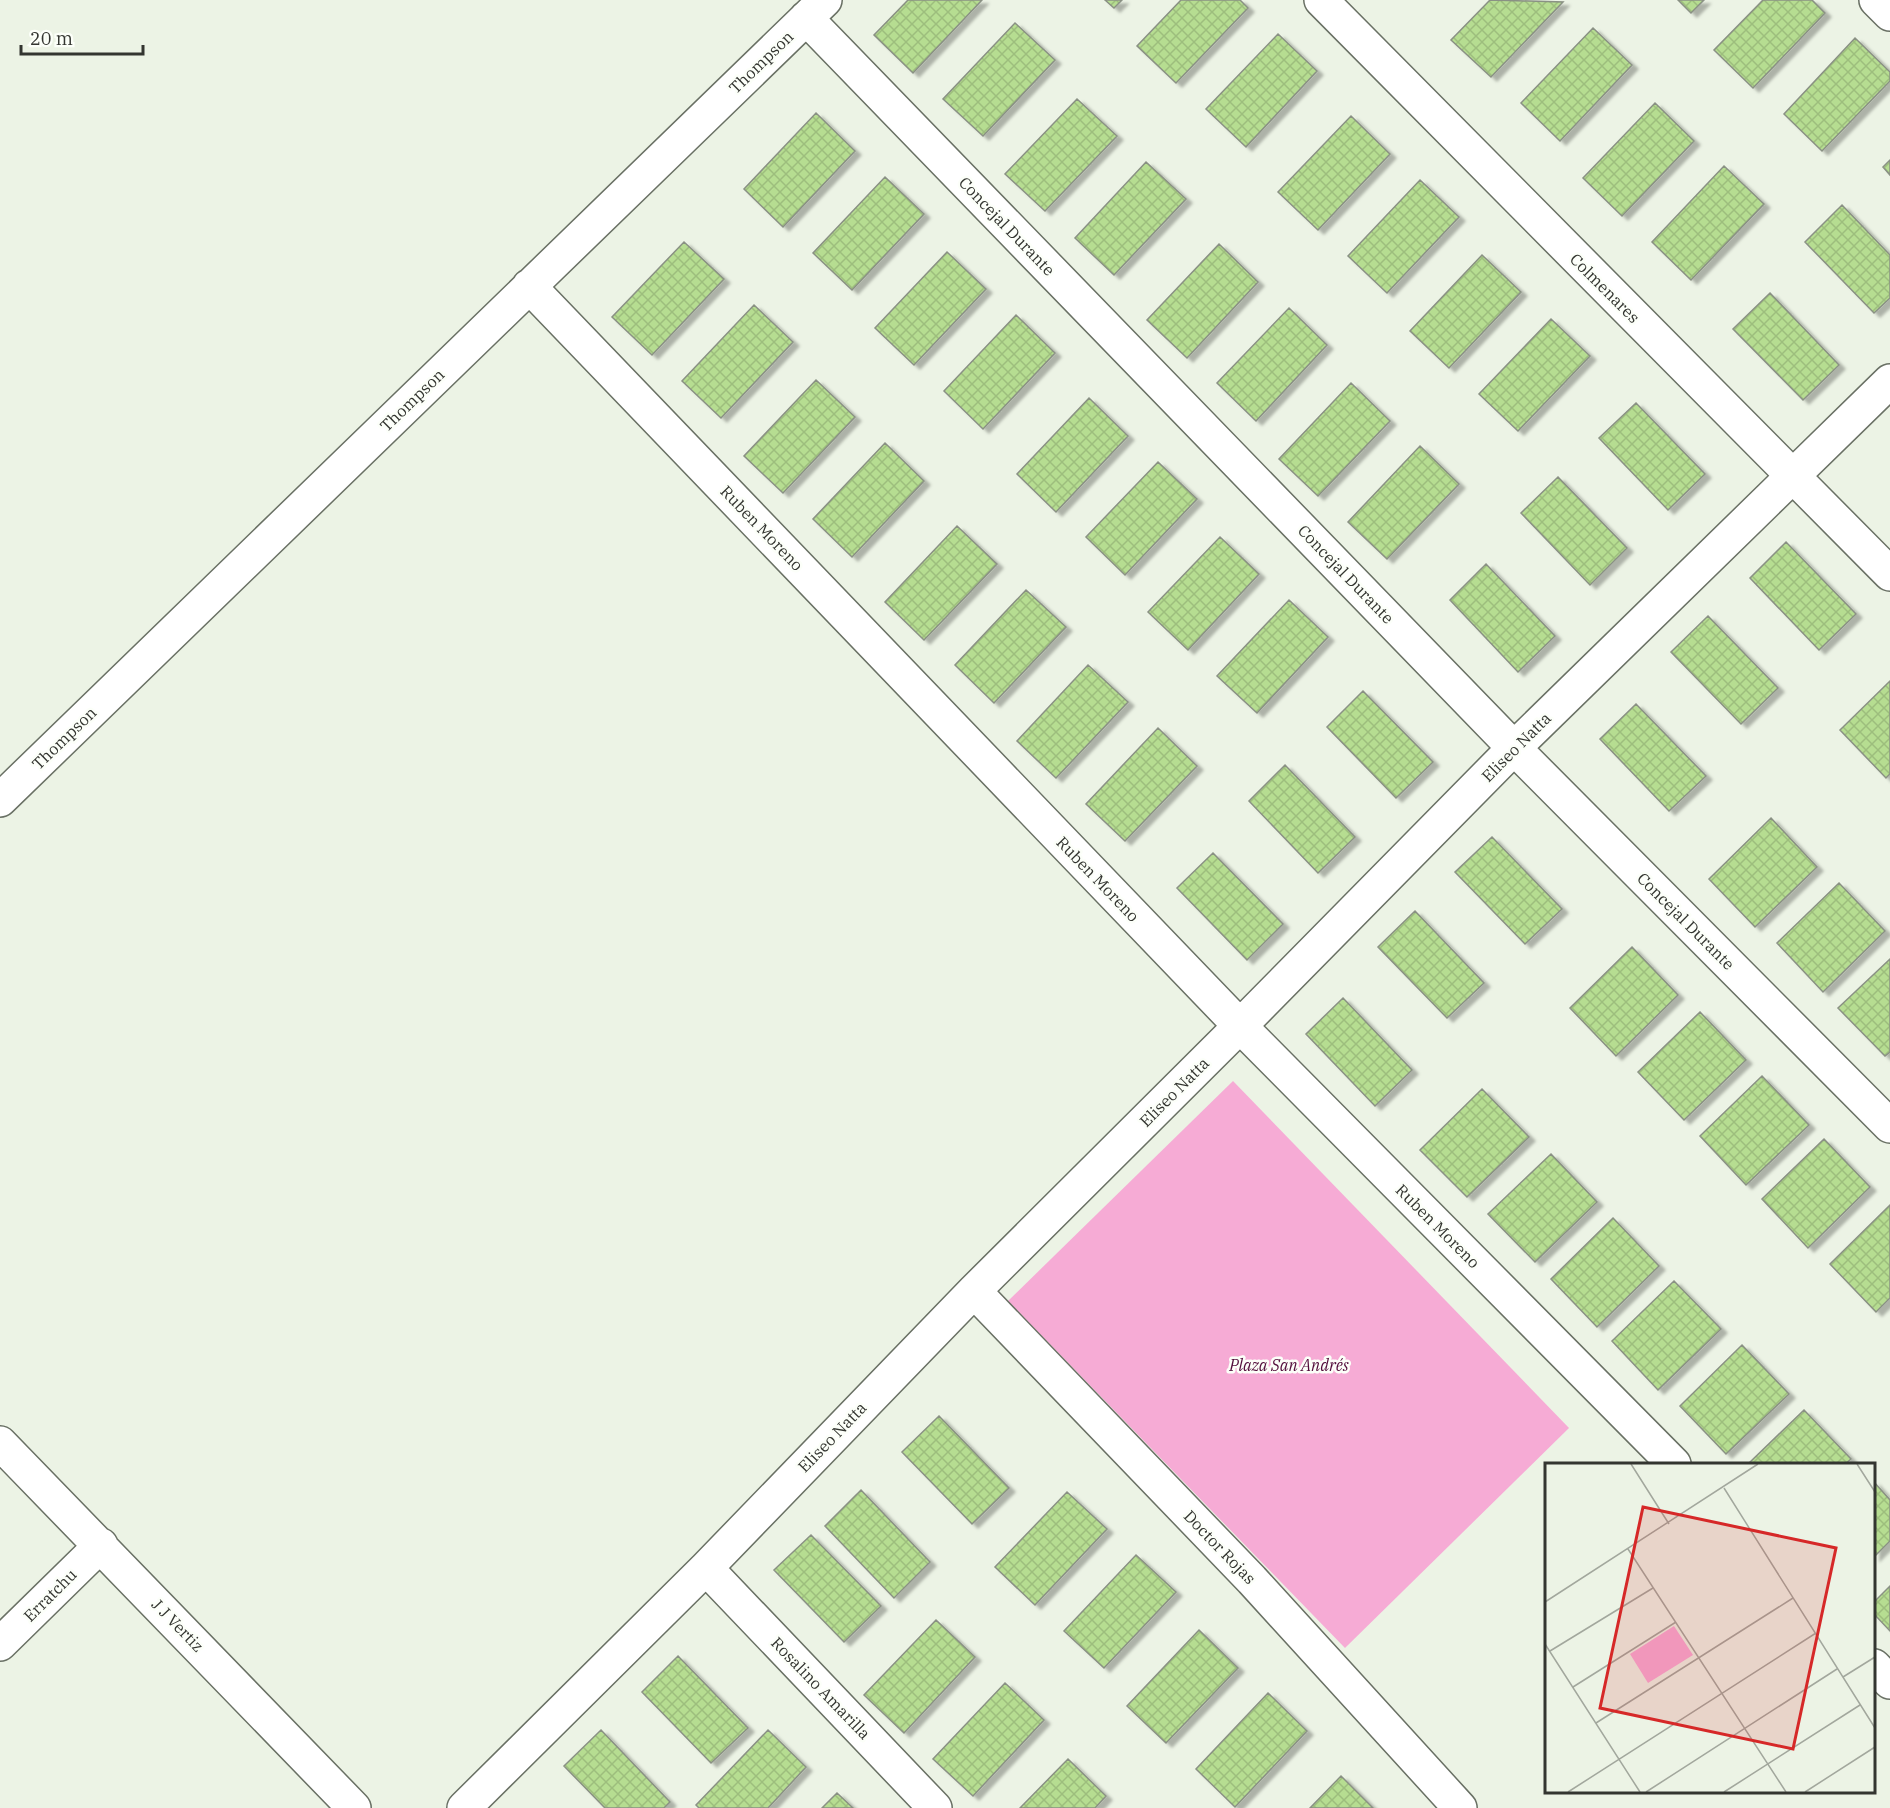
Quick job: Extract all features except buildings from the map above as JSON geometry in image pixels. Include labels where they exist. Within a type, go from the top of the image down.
[{"type":"street","name":"Colmenares","points":[[1321,0],[1890,574]]},
{"type":"street","points":[[1876,0],[1890,14]]},
{"type":"street","name":"Thompson","points":[[0,800],[816,9]]},
{"type":"street","name":"Concejal Durante","points":[[816,9],[1514,748],[1890,1126]]},
{"type":"street","name":"Ruben Moreno","points":[[529,286],[1240,1026],[1673,1463]]},
{"type":"street","name":"Eliseo Natta","points":[[464,1808],[706,1568],[974,1291],[1514,748],[1890,381]]},
{"type":"street","name":"Doctor Rojas","points":[[974,1291],[1252,1580],[1460,1808]]},
{"type":"street","name":"J J Vertiz","points":[[0,1443],[354,1808]]},
{"type":"street","name":"Erratchu","points":[[0,1644],[101,1545]]},
{"type":"street","name":"Rosalino Amarilla","points":[[706,1568],[935,1808]]},
{"type":"street","points":[[1875,1667],[1890,1682]]},
{"type":"green space","name":"Plaza San Andrés","points":[[1233,1081],[1569,1428],[1345,1648],[1008,1301]]}]
